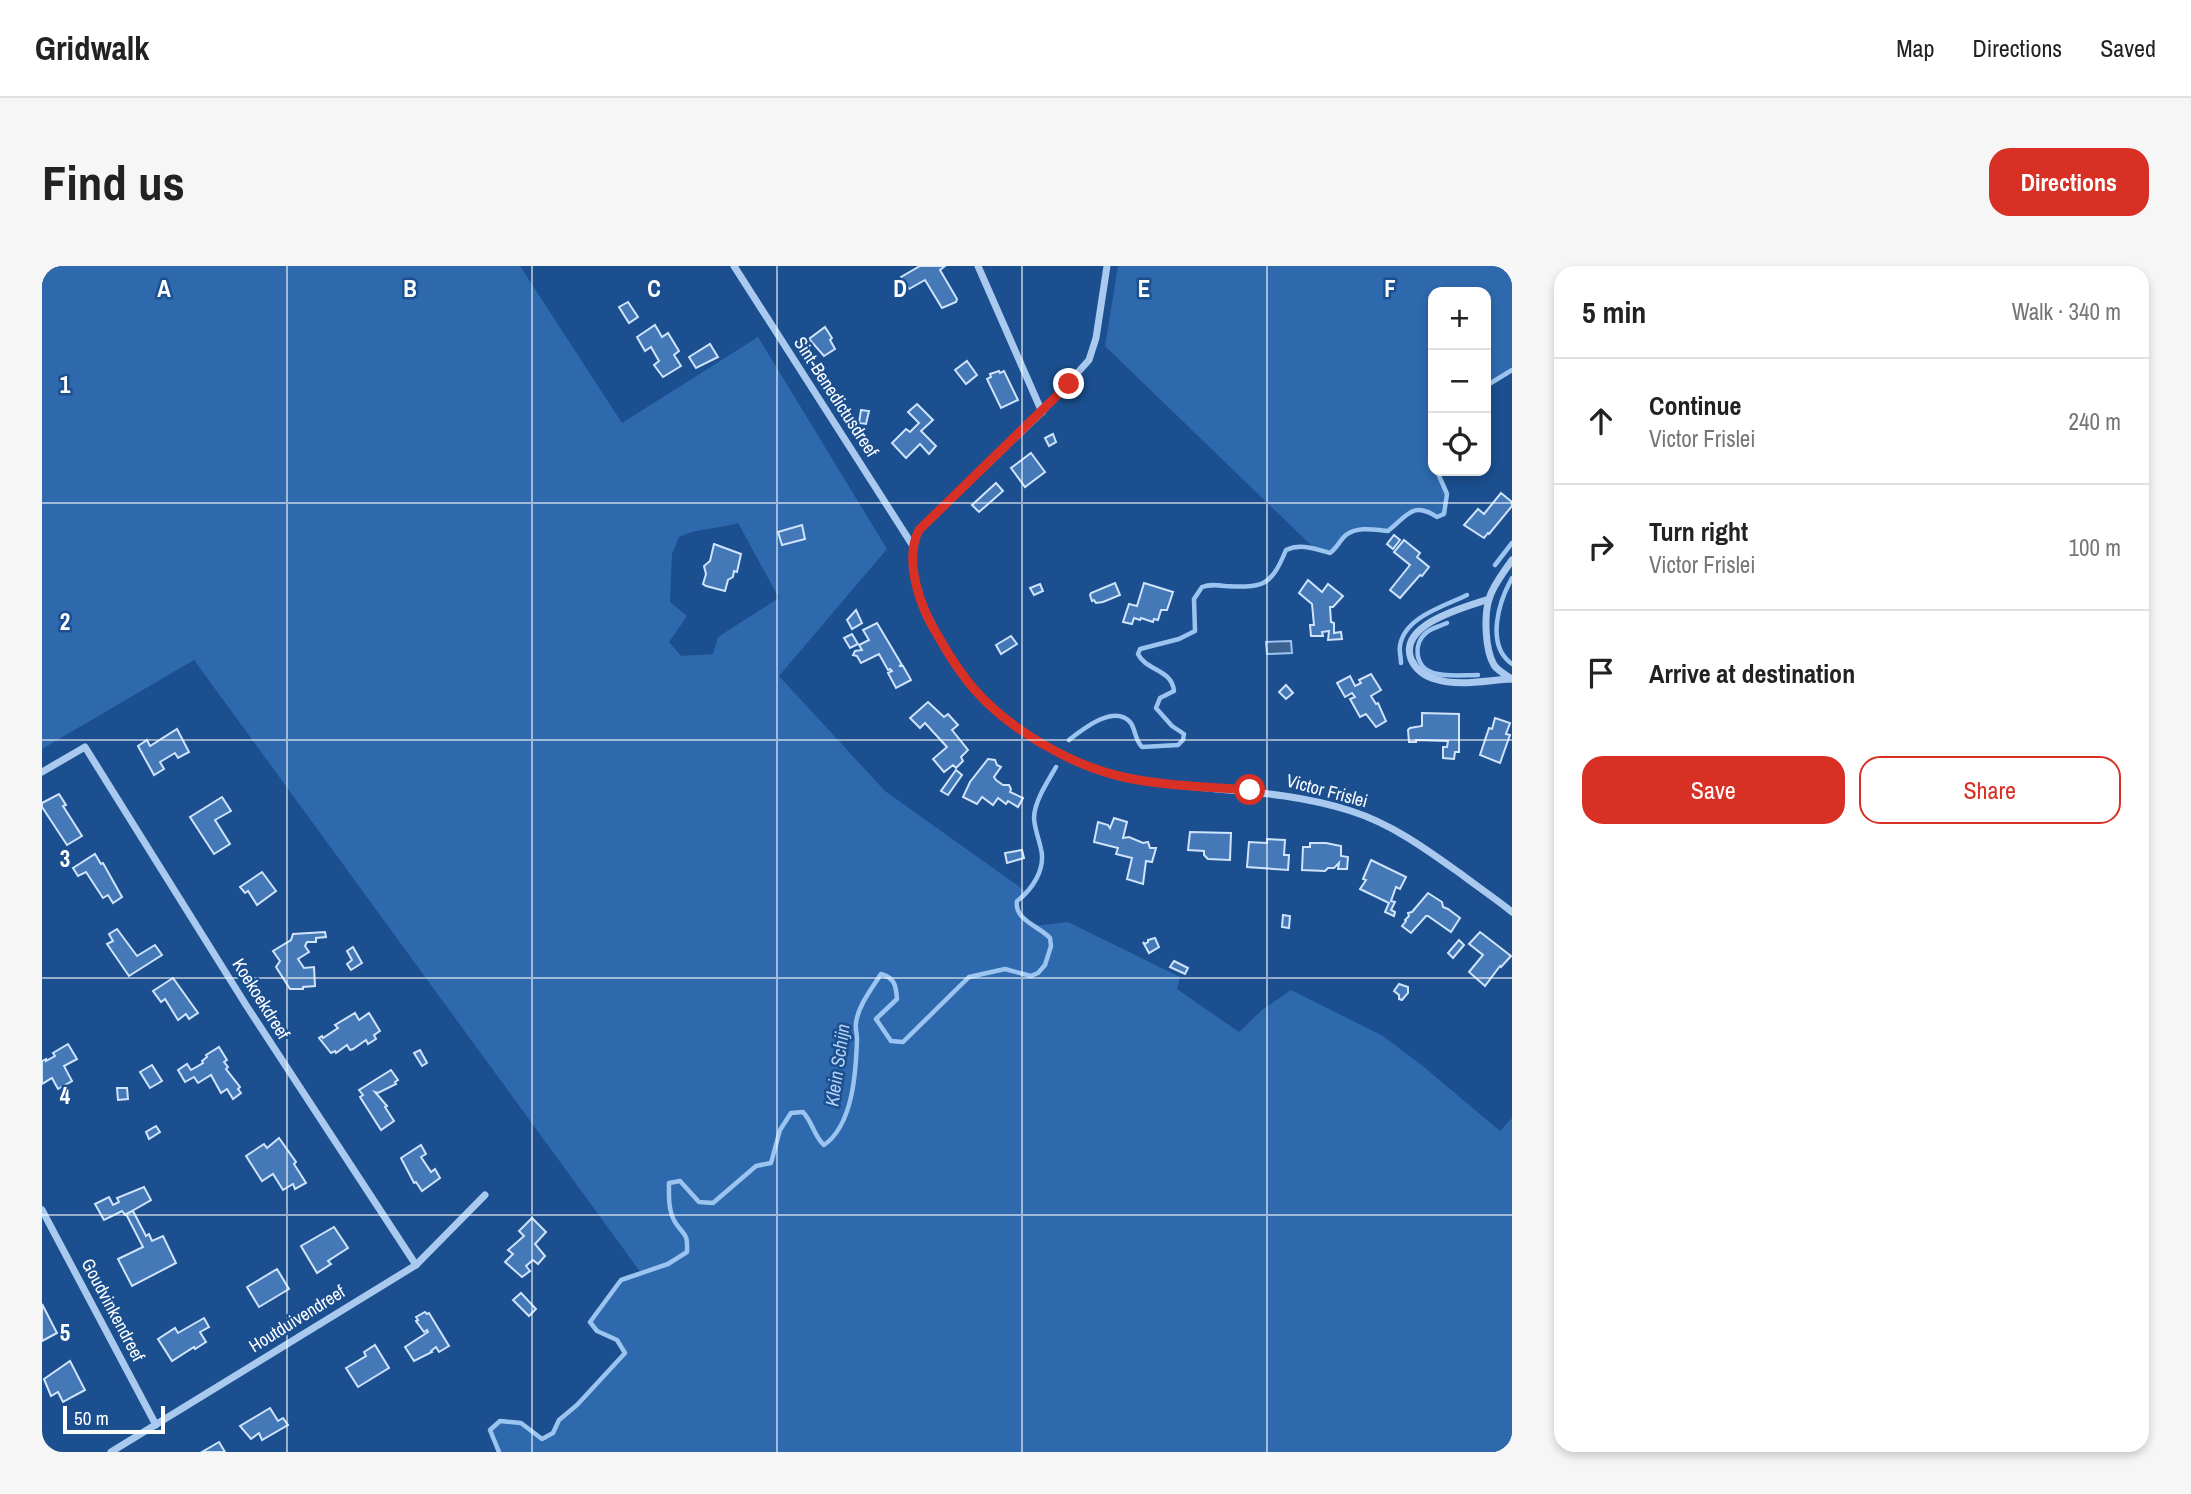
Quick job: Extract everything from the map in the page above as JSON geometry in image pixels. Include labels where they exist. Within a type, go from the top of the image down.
[{"type":"street","name":"Sint-Benedictusdreef","points":[[734,266],[913,546]]},
{"type":"street","points":[[978,266],[1042,412]]},
{"type":"street","points":[[913,546],[919,530],[1042,412],[1089,360],[1094,349],[1107,266]]},
{"type":"street","name":"Victor Frislei","points":[[913,546],[914,567],[926,612],[948,656],[985,701],[1028,734],[1089,766],[1119,776],[1153,782],[1273,793],[1352,811],[1376,820],[1418,844],[1512,912]]},
{"type":"street","points":[[1512,560],[1489,599],[1486,635],[1496,668],[1512,679]]},
{"type":"street","points":[[1489,599],[1426,624],[1417,631],[1408,651],[1420,673],[1437,680],[1451,682],[1512,679]]},
{"type":"street","name":"Koekoekdreef","points":[[42,772],[85,747],[246,1005],[416,1265]]},
{"type":"street","name":"Houtduivendreef","points":[[111,1452],[416,1265],[485,1195]]},
{"type":"street","name":"Goudvinkendreef","points":[[42,1210],[156,1425]]},
{"type":"shaded area","points":[[42,266],[520,266],[622,423],[758,337],[887,549],[779,676],[885,791],[1028,893],[1017,900],[1017,909],[1021,916],[1034,926],[1068,922],[1180,977],[1177,989],[1239,1032],[1262,1010],[1291,990],[1383,1036],[1500,1131],[1512,1118],[1512,1452],[499,1452],[490,1430],[500,1421],[521,1423],[542,1439],[553,1434],[559,1420],[578,1405],[625,1353],[617,1342],[590,1322],[621,1280],[641,1273],[194,660],[42,749]],"holes":[[[738,523],[779,598],[718,637],[713,654],[681,656],[669,642],[687,616],[670,602],[672,554],[679,537],[686,534]]]},
{"type":"shaded area","points":[[1118,266],[1512,266],[1512,370],[1491,383],[1491,287],[1428,287],[1428,476],[1440,476],[1447,494],[1444,514],[1437,517],[1429,512],[1416,510],[1388,531],[1356,530],[1346,535],[1330,553],[1315,549],[1105,346]]},
{"type":"shaded area","points":[[1291,641],[1292,653],[1267,654],[1266,642]]},
{"type":"building","points":[[920,266],[945,266],[940,270],[957,299],[956,302],[942,308],[925,280],[909,289],[901,277]]},
{"type":"building","points":[[628,302],[638,317],[629,323],[619,307]]},
{"type":"building","points":[[655,325],[662,337],[668,333],[679,351],[674,355],[681,366],[663,377],[654,365],[659,361],[651,347],[645,351],[637,337]]},
{"type":"building","points":[[825,327],[835,349],[824,356],[809,339]]},
{"type":"building","points":[[710,344],[718,357],[696,368],[689,357]]},
{"type":"building","points":[[967,361],[977,375],[966,384],[955,370]]},
{"type":"building","points":[[1004,371],[1018,400],[1001,408],[987,379],[991,377],[990,374]]},
{"type":"building","points":[[917,404],[933,420],[921,431],[936,446],[929,454],[920,444],[906,458],[892,443],[906,429],[910,432],[919,423],[908,412]]},
{"type":"building","points":[[861,410],[869,411],[866,424],[859,423]]},
{"type":"building","points":[[1053,434],[1056,442],[1049,446],[1045,438]]},
{"type":"building","points":[[1031,453],[1045,472],[1025,487],[1011,468]]},
{"type":"building","points":[[996,483],[1003,491],[979,512],[972,505]]},
{"type":"building","points":[[1501,493],[1512,502],[1512,506],[1489,534],[1484,538],[1464,525],[1478,509],[1484,514]]},
{"type":"building","points":[[802,525],[805,539],[782,545],[778,532]]},
{"type":"building","points":[[1394,535],[1400,540],[1393,549],[1387,544]]},
{"type":"building","points":[[1404,540],[1420,553],[1417,557],[1429,567],[1400,598],[1390,590],[1410,565],[1394,552]]},
{"type":"building","points":[[714,544],[741,554],[737,572],[734,571],[733,577],[728,580],[725,591],[703,584],[706,574],[704,566],[710,561]]},
{"type":"building","points":[[1308,580],[1322,592],[1328,584],[1343,596],[1330,607],[1334,633],[1341,632],[1342,639],[1328,640],[1329,631],[1322,632],[1323,636],[1311,636],[1310,625],[1314,625],[1312,604],[1299,593]]},
{"type":"building","points":[[1115,583],[1120,595],[1103,602],[1092,601],[1091,593]]},
{"type":"building","points":[[1144,583],[1173,592],[1167,610],[1161,610],[1158,620],[1154,619],[1153,622],[1134,618],[1132,624],[1123,622],[1129,604],[1137,606]]},
{"type":"building","points":[[1040,584],[1043,591],[1034,595],[1030,588]]},
{"type":"building","points":[[856,610],[862,623],[852,629],[847,620]]},
{"type":"building","points":[[877,623],[902,665],[899,666],[903,666],[911,680],[896,688],[888,673],[892,671],[888,670],[879,654],[861,663],[857,656],[853,655],[855,651],[862,650],[859,645],[869,640],[863,630]]},
{"type":"building","points":[[852,634],[858,644],[850,648],[844,638]]},
{"type":"building","points":[[1011,636],[1017,644],[1001,654],[996,645]]},
{"type":"building","points":[[1371,674],[1381,690],[1371,696],[1376,704],[1378,703],[1386,721],[1376,727],[1366,714],[1360,717],[1350,699],[1355,697],[1352,693],[1345,697],[1337,683],[1350,676],[1355,686],[1361,683],[1359,680]]},
{"type":"building","points":[[1286,685],[1293,693],[1286,699],[1279,692]]},
{"type":"building","points":[[928,702],[944,717],[948,714],[958,725],[952,730],[968,750],[956,768],[953,765],[944,772],[933,759],[947,747],[925,723],[920,728],[910,718]]},
{"type":"building","points":[[1422,713],[1459,714],[1459,752],[1455,752],[1454,759],[1443,758],[1443,747],[1447,747],[1448,741],[1409,742],[1408,730],[1422,726]]},
{"type":"building","points":[[1495,718],[1510,723],[1506,734],[1510,735],[1500,763],[1480,755]]},
{"type":"building","points":[[177,729],[189,752],[178,758],[175,753],[160,762],[164,769],[154,775],[138,746],[147,740],[150,746]]},
{"type":"building","points":[[988,759],[995,760],[1001,767],[994,777],[996,780],[1003,785],[1009,785],[1010,792],[1023,798],[1018,807],[1008,801],[1006,804],[998,798],[993,805],[982,797],[977,804],[963,797],[970,782]]},
{"type":"building","points":[[956,770],[962,775],[948,795],[941,791]]},
{"type":"building","points":[[59,794],[66,805],[63,806],[82,836],[67,845],[42,807],[42,803]]},
{"type":"building","points":[[222,797],[231,811],[215,820],[230,844],[214,854],[190,817]]},
{"type":"building","points":[[1114,818],[1127,822],[1123,838],[1148,842],[1150,848],[1156,848],[1152,862],[1146,861],[1143,884],[1127,879],[1132,858],[1116,854],[1118,848],[1094,842],[1098,822],[1110,828]]},
{"type":"building","points":[[1190,832],[1231,833],[1230,860],[1208,859],[1204,851],[1188,850]]},
{"type":"building","points":[[1267,839],[1285,840],[1284,855],[1289,855],[1288,870],[1247,867],[1249,842],[1267,843]]},
{"type":"building","points":[[1310,843],[1341,846],[1341,856],[1348,857],[1347,869],[1338,869],[1339,863],[1325,871],[1302,870],[1303,847],[1310,847]]},
{"type":"building","points":[[1022,850],[1024,858],[1007,863],[1005,853]]},
{"type":"building","points":[[95,854],[122,897],[113,903],[108,895],[103,898],[86,872],[78,876],[73,868]]},
{"type":"building","points":[[1371,860],[1406,877],[1400,889],[1396,887],[1391,901],[1395,902],[1391,910],[1395,912],[1394,916],[1385,912],[1389,903],[1360,889],[1366,880],[1363,879]]},
{"type":"building","points":[[262,872],[276,891],[257,905],[248,891],[245,893],[240,887]]},
{"type":"building","points":[[1428,893],[1460,918],[1451,932],[1428,916],[1411,933],[1402,926],[1409,916],[1408,913],[1412,912]]},
{"type":"building","points":[[1283,915],[1290,916],[1289,928],[1282,927]]},
{"type":"building","points":[[117,929],[137,956],[155,945],[162,955],[129,976],[107,944],[113,941],[109,934]]},
{"type":"building","points":[[325,932],[326,937],[316,938],[316,942],[307,942],[305,946],[309,952],[298,959],[304,968],[314,967],[315,986],[290,989],[276,967],[280,961],[273,951],[291,940],[293,934]]},
{"type":"building","points":[[1480,932],[1511,956],[1485,986],[1469,972],[1483,955],[1469,944]]},
{"type":"building","points":[[1155,938],[1159,947],[1149,953],[1143,942],[1145,944]]},
{"type":"building","points":[[1459,940],[1464,945],[1453,958],[1448,953]]},
{"type":"building","points":[[353,947],[362,963],[351,970],[347,964],[352,960],[347,951]]},
{"type":"building","points":[[1174,961],[1188,968],[1185,974],[1170,967]]},
{"type":"building","points":[[173,978],[198,1013],[189,1019],[186,1014],[178,1020],[165,999],[161,1002],[153,991]]},
{"type":"building","points":[[1399,984],[1408,987],[1408,993],[1402,1000],[1394,991]]},
{"type":"building","points":[[355,1013],[359,1020],[369,1013],[380,1031],[374,1035],[376,1039],[368,1044],[366,1040],[350,1050],[347,1045],[336,1053],[331,1053],[319,1038],[338,1028],[335,1025]]},
{"type":"building","points":[[68,1044],[77,1059],[64,1066],[72,1081],[58,1089],[52,1078],[42,1084],[42,1061],[55,1056],[53,1053]]},
{"type":"building","points":[[219,1047],[227,1060],[224,1062],[228,1067],[226,1069],[240,1087],[238,1089],[241,1093],[233,1099],[227,1089],[221,1093],[211,1075],[198,1083],[194,1077],[185,1082],[178,1070],[187,1064],[191,1070],[203,1063],[206,1055]]},
{"type":"building","points":[[420,1050],[427,1063],[422,1066],[414,1053]]},
{"type":"building","points":[[152,1065],[162,1081],[150,1088],[140,1072]]},
{"type":"building","points":[[391,1070],[398,1080],[396,1084],[375,1092],[387,1106],[385,1107],[394,1121],[381,1130],[360,1097],[363,1095],[359,1090]]},
{"type":"building","points":[[117,1088],[127,1088],[128,1099],[118,1100]]},
{"type":"building","points":[[156,1126],[160,1132],[149,1139],[146,1132]]},
{"type":"building","points":[[279,1138],[296,1162],[294,1164],[306,1183],[295,1189],[293,1184],[283,1190],[273,1174],[262,1181],[246,1156],[264,1144],[267,1148]]},
{"type":"building","points":[[421,1145],[426,1154],[421,1157],[431,1172],[435,1169],[440,1178],[422,1191],[416,1182],[414,1183],[401,1158]]},
{"type":"building","points":[[144,1187],[151,1200],[125,1215],[122,1211],[104,1220],[95,1204],[109,1197],[113,1205],[119,1202],[117,1198]]},
{"type":"building","points":[[133,1211],[146,1236],[149,1234],[152,1241],[163,1236],[176,1263],[132,1286],[118,1259],[143,1247],[126,1214]]},
{"type":"building","points":[[532,1218],[546,1232],[535,1244],[545,1256],[538,1264],[533,1260],[526,1266],[530,1271],[522,1277],[505,1262],[513,1254],[508,1250],[524,1236],[519,1231]]},
{"type":"building","points":[[334,1227],[348,1248],[328,1261],[331,1264],[317,1273],[301,1246]]},
{"type":"building","points":[[277,1269],[289,1289],[259,1307],[247,1287]]},
{"type":"building","points":[[521,1293],[536,1309],[529,1316],[513,1300]]},
{"type":"building","points":[[42,1304],[57,1333],[42,1341]]},
{"type":"building","points":[[425,1312],[429,1313],[449,1346],[439,1352],[436,1347],[414,1361],[405,1347],[428,1332],[424,1332],[416,1321],[416,1317]]},
{"type":"building","points":[[204,1318],[209,1327],[200,1332],[206,1342],[172,1361],[158,1339],[175,1328],[178,1333]]},
{"type":"building","points":[[375,1345],[389,1368],[358,1387],[346,1368],[366,1356],[364,1352]]},
{"type":"building","points":[[70,1361],[85,1390],[63,1402],[58,1392],[51,1396],[44,1379]]},
{"type":"building","points":[[270,1408],[278,1421],[283,1418],[288,1425],[262,1440],[259,1433],[251,1439],[240,1426]]},
{"type":"building","points":[[219,1442],[225,1452],[202,1452]]},
{"type":"waterway","name":"Klein Schijn","points":[[1491,383],[1512,370]]},
{"type":"waterway","name":"Klein Schijn","points":[[1069,740],[1099,720],[1116,716],[1130,722],[1142,747],[1178,745],[1184,734],[1172,726],[1156,708],[1160,698],[1174,691],[1172,684],[1169,678],[1142,660],[1138,654],[1140,649],[1179,639],[1195,631],[1194,599],[1202,587],[1257,585],[1265,582],[1276,571],[1286,550],[1303,547],[1330,553],[1346,535],[1356,530],[1388,531],[1416,510],[1429,512],[1437,517],[1444,514],[1447,494],[1439,476]]},
{"type":"waterway","points":[[1495,565],[1512,543]]},
{"type":"waterway","points":[[1512,578],[1497,622],[1499,646],[1512,664]]},
{"type":"waterway","points":[[1401,663],[1400,646],[1409,627],[1427,614],[1467,595]]},
{"type":"waterway","points":[[1447,623],[1422,637],[1418,649],[1419,661],[1433,673],[1478,675]]},
{"type":"waterway","name":"Klein Schijn","points":[[499,1452],[490,1430],[500,1421],[521,1423],[542,1439],[553,1433],[559,1420],[577,1405],[625,1353],[617,1340],[597,1331],[590,1322],[621,1280],[668,1264],[687,1252],[686,1237],[671,1213],[669,1183],[680,1181],[699,1202],[713,1203],[756,1166],[771,1163],[780,1130],[791,1113],[803,1112],[824,1145],[834,1136],[851,1097],[856,1067],[856,1025],[859,1010],[881,974],[894,983],[897,999],[876,1019],[891,1041],[903,1042],[969,977],[1005,969],[1031,976],[1045,965],[1051,946],[1050,938],[1023,918],[1017,908],[1017,901],[1033,885],[1040,871],[1042,857],[1034,817],[1042,791],[1056,767]]},
{"type":"route","points":[[1069,384],[919,530],[912,552],[919,592],[926,612],[948,656],[985,701],[1028,734],[1054,749],[1089,766],[1119,776],[1153,782],[1250,790]]}]
